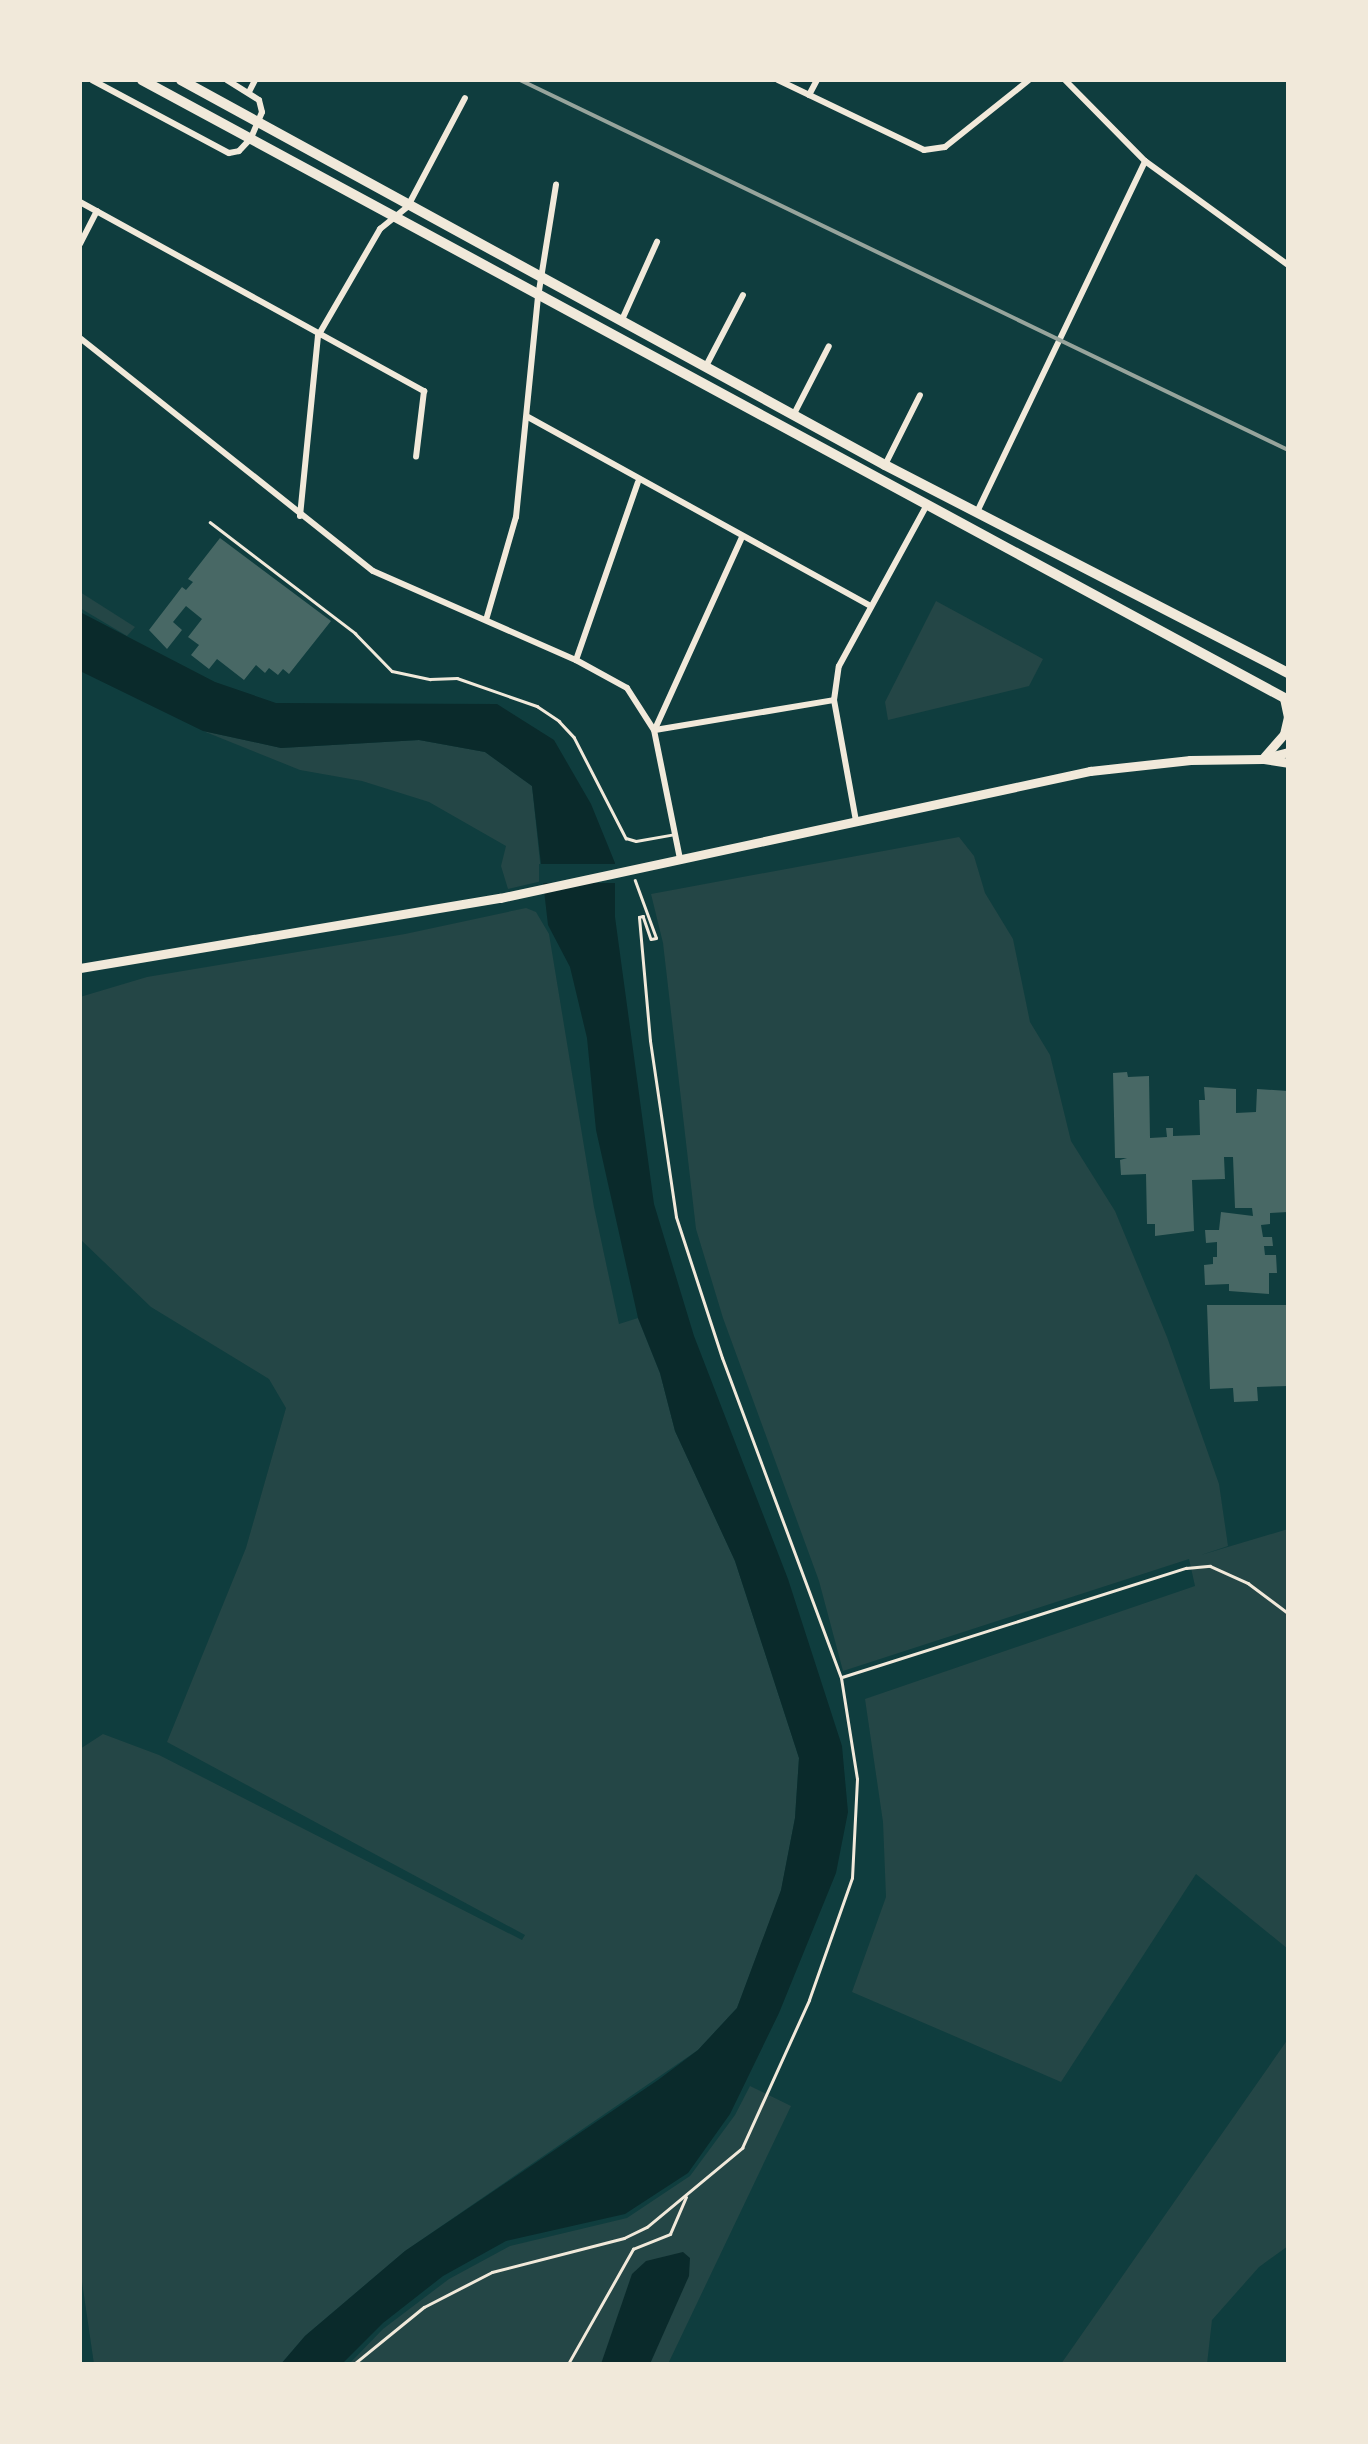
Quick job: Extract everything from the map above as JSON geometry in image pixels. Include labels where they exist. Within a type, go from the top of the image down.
[{"type":"highway","points":[[142,80],[925,508],[1286,699]]},
{"type":"highway","points":[[181,80],[884,465],[1288,673]]},
{"type":"main road","points":[[1262,759],[1284,734],[1288,717],[1286,699]]},
{"type":"main road","points":[[80,968],[631,875],[680,858],[1090,771],[1154,763],[1262,759],[1288,752]]},
{"type":"main road","points":[[1262,759],[1288,764]]},
{"type":"street","points":[[92,80],[229,153],[239,151],[260,122],[259,100],[227,80]]},
{"type":"street","points":[[249,92],[255,80]]},
{"type":"street","points":[[778,80],[924,150],[945,147],[1029,80]]},
{"type":"street","points":[[810,95],[817,80]]},
{"type":"street","points":[[1065,80],[1144,161],[1288,265]]},
{"type":"street","points":[[300,516],[318,336],[380,229],[408,206],[466,98]]},
{"type":"street","points":[[977,513],[1144,161]]},
{"type":"street","points":[[486,620],[516,516],[538,297],[556,184]]},
{"type":"street","points":[[80,202],[424,392],[416,457]]},
{"type":"street","points":[[80,244],[98,211]]},
{"type":"street","points":[[621,322],[656,242]]},
{"type":"street","points":[[706,366],[743,295]]},
{"type":"street","points":[[80,338],[373,571],[576,660],[627,688],[654,730],[680,858]]},
{"type":"street","points":[[794,414],[828,346]]},
{"type":"street","points":[[884,465],[920,396]]},
{"type":"street","points":[[527,417],[638,482],[868,605]]},
{"type":"street","points":[[576,660],[638,482]]},
{"type":"street","points":[[856,821],[834,700],[838,666],[868,605],[925,508]]},
{"type":"street","points":[[654,730],[742,537]]},
{"type":"street","points":[[654,730],[834,700]]},
{"type":"lane","points":[[210,522],[355,633],[392,672],[430,679],[457,678],[536,706],[559,721],[574,737],[630,840],[675,834]]},
{"type":"path","points":[[354,2364],[424,2307],[492,2272],[624,2238],[646,2227],[742,2148],[782,2064],[848,1892],[858,1835],[857,1778],[841,1678],[722,1358],[676,1217],[646,1007],[639,917],[643,916],[651,939],[656,938],[631,875]]},
{"type":"path","points":[[841,1678],[1186,1568],[1210,1566],[1248,1583],[1288,1613]]},
{"type":"path","points":[[568,2364],[634,2250],[670,2234],[686,2195]]},
{"type":"shaded area","points":[[80,592],[135,627],[127,636],[80,608]]},
{"type":"shaded area","points":[[936,601],[1043,659],[1029,686],[888,720],[885,702]]},
{"type":"shaded area","points":[[80,612],[215,682],[276,703],[497,704],[554,740],[591,804],[615,863],[615,917],[654,1204],[694,1336],[788,1579],[842,1746],[848,1812],[836,1873],[779,2013],[730,2114],[688,2173],[625,2214],[506,2241],[443,2276],[383,2323],[342,2364],[281,2364],[305,2336],[405,2251],[658,2080],[698,2050],[737,2008],[781,1890],[795,1818],[799,1758],[735,1561],[675,1431],[660,1373],[638,1318],[596,1130],[587,1038],[570,967],[548,925],[532,786],[485,752],[419,740],[281,748],[203,731],[80,671]]},
{"type":"shaded area","points":[[203,731],[281,748],[419,740],[485,752],[532,786],[542,881],[508,889],[501,866],[506,846],[429,802],[362,781],[300,770]]},
{"type":"shaded area","points":[[959,837],[974,856],[985,893],[1013,939],[1030,1022],[1050,1055],[1071,1141],[1115,1211],[1167,1337],[1219,1484],[1228,1546],[1201,1555],[1288,1529],[1288,1949],[1196,1874],[1061,2082],[852,1992],[886,1897],[883,1822],[865,1699],[1195,1586],[1189,1559],[843,1671],[819,1581],[723,1318],[696,1229],[663,943],[651,894]]},
{"type":"shaded area","points":[[526,908],[536,912],[549,934],[594,1207],[619,1324],[638,1318],[660,1373],[675,1431],[735,1561],[799,1758],[795,1818],[781,1891],[737,2008],[698,2050],[405,2251],[305,2336],[281,2364],[94,2364],[80,2268],[80,1749],[103,1734],[159,1755],[522,1940],[525,1935],[167,1742],[246,1548],[286,1408],[269,1379],[151,1307],[80,1239],[80,997],[147,977],[405,934]]},
{"type":"shaded area","points":[[1288,2039],[1288,2246],[1259,2267],[1212,2320],[1207,2364],[1061,2364]]},
{"type":"shaded area","points":[[750,2086],[791,2106],[668,2364],[349,2364],[383,2329],[449,2279],[510,2246],[627,2218],[690,2176],[735,2115]]},
{"type":"shaded area","points":[[683,2252],[690,2258],[689,2276],[650,2364],[601,2364],[632,2274],[646,2261]]},
{"type":"pier","points":[[539,864],[620,864],[620,883],[539,883]]},
{"type":"building","points":[[220,538],[331,621],[289,674],[283,669],[278,675],[269,668],[265,673],[256,665],[244,680],[217,659],[209,669],[191,655],[199,645],[188,637],[202,619],[186,606],[173,622],[182,630],[167,649],[149,630],[182,587],[186,590],[193,582],[188,579]]},
{"type":"building","points":[[1127,1072],[1128,1077],[1149,1076],[1150,1138],[1167,1137],[1166,1128],[1173,1128],[1173,1136],[1200,1135],[1199,1100],[1205,1100],[1204,1087],[1236,1089],[1236,1113],[1256,1112],[1257,1089],[1288,1091],[1288,1212],[1270,1213],[1270,1224],[1261,1225],[1263,1237],[1272,1237],[1273,1246],[1264,1246],[1265,1255],[1276,1255],[1277,1273],[1269,1273],[1269,1294],[1229,1291],[1229,1284],[1205,1285],[1204,1265],[1213,1264],[1213,1257],[1217,1257],[1217,1242],[1206,1243],[1205,1230],[1219,1230],[1221,1212],[1253,1216],[1252,1208],[1235,1208],[1233,1157],[1224,1157],[1225,1179],[1192,1180],[1194,1231],[1155,1236],[1155,1224],[1147,1224],[1146,1174],[1121,1175],[1120,1160],[1127,1158],[1115,1158],[1113,1073]]},
{"type":"building","points":[[1207,1305],[1288,1305],[1288,1386],[1257,1387],[1258,1401],[1234,1402],[1233,1388],[1210,1389]]},
{"type":"railway","points":[[520,80],[1288,450]]}]
